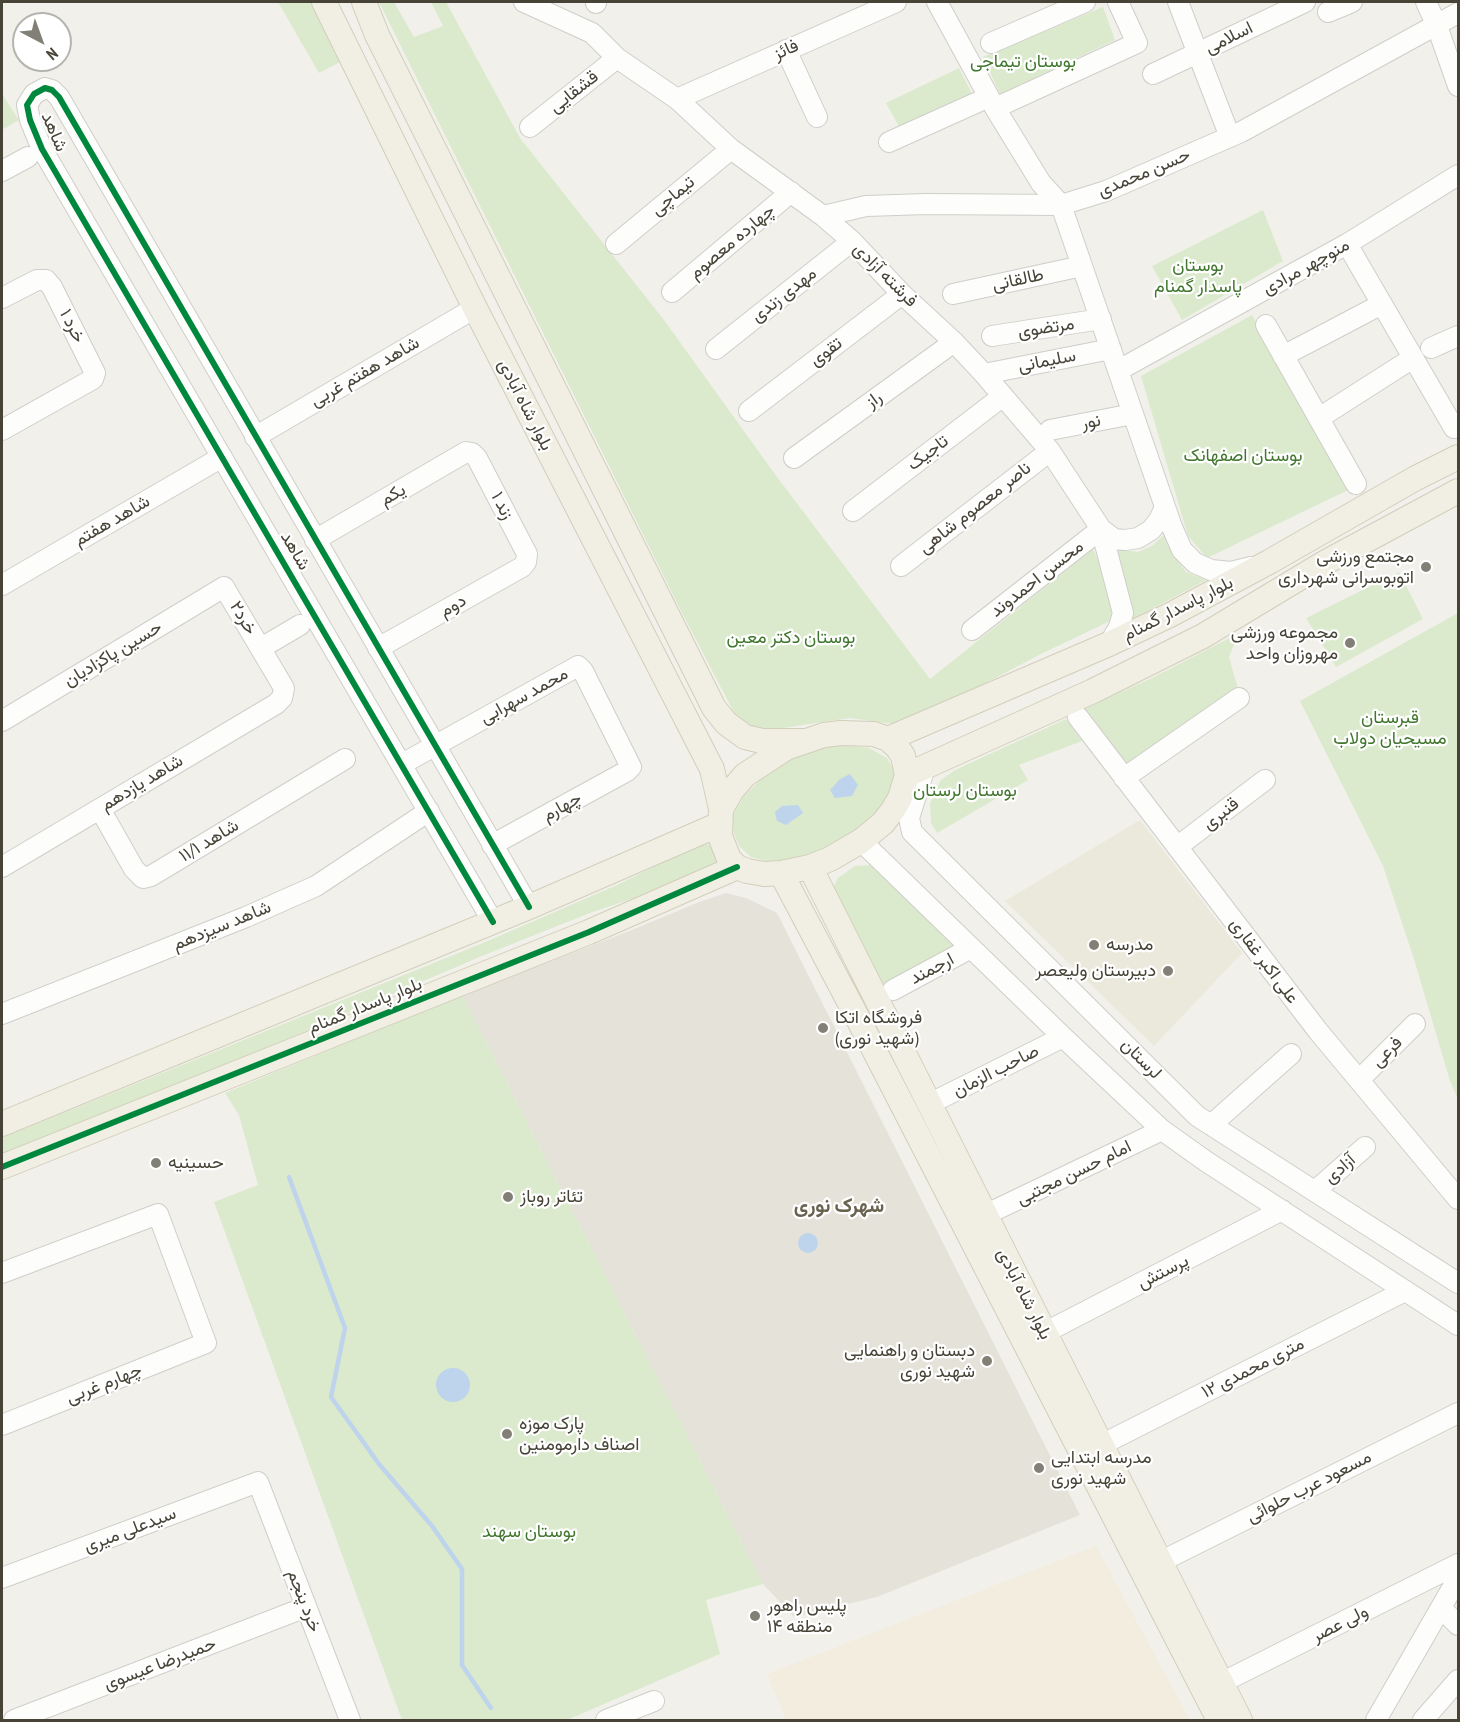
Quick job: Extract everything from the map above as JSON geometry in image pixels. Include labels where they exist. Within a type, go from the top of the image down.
[{"type":"main road","name":"بلوار شاه آبادی","points":[[324,2],[475,308],[708,760],[712,769],[721,816]]},
{"type":"main road","points":[[353,2],[377,35]]},
{"type":"main road","name":"بلوار شاه آبادی","points":[[364,2],[377,35],[714,708],[726,723],[746,737],[762,741],[806,741]]},
{"type":"main road","name":"بلوار پاسدار گمنام","points":[[888,739],[1109,644],[1170,615],[1458,457]]},
{"type":"main road","name":"بلوار پاسدار گمنام","points":[[916,771],[1093,692],[1203,636],[1326,562],[1458,491]]},
{"type":"main road","points":[[874,734],[888,739],[916,771],[883,823],[861,841],[830,859],[810,867],[781,873],[764,874],[747,871],[737,867],[729,859],[720,837],[721,816],[732,790],[745,775],[786,748],[824,735],[874,734]]},
{"type":"main road","name":"بلوار پاسدار گمنام","points":[[2,1124],[494,922],[721,816]]},
{"type":"main road","name":"بلوار پاسدار گمنام","points":[[2,1167],[589,932],[737,867]]},
{"type":"main road","name":"بلوار شاه آبادی","points":[[810,867],[1240,1720]]},
{"type":"main road","name":"بلوار شاه آبادی","points":[[781,873],[1219,1720]]},
{"type":"street","name":"فرشته آزادی","points":[[524,2],[592,33],[617,58],[677,99],[730,149],[823,216],[852,241],[902,294],[954,342],[984,374],[1050,451],[1101,529],[1123,613],[1119,627],[1109,644]]},
{"type":"street","name":"فائز","points":[[677,99],[896,2]]},
{"type":"street","points":[[937,2],[992,102],[1041,183],[1061,205],[1165,507],[1182,550],[1195,563],[1211,570],[1232,572],[1269,562]]},
{"type":"street","points":[[991,43],[1085,2]]},
{"type":"street","points":[[889,142],[1137,43],[1118,2]]},
{"type":"street","points":[[1178,2],[1230,137]]},
{"type":"street","name":"اسلامی","points":[[1153,74],[1305,2]]},
{"type":"street","points":[[1426,2],[1458,86]]},
{"type":"street","name":"حسن محمدی","points":[[823,216],[866,206],[1061,205],[1106,191],[1230,137],[1458,13]]},
{"type":"street","points":[[786,50],[816,117]]},
{"type":"street","name":"قشقایی","points":[[530,127],[617,58]]},
{"type":"street","name":"شاهد","points":[[494,922],[42,148],[30,120],[27,105],[34,94],[45,88],[52,90],[59,97],[529,907]]},
{"type":"street","name":"تیماچی","points":[[616,244],[730,149]]},
{"type":"street","points":[[2,171],[28,157]]},
{"type":"street","name":"منوچهر مرادی","points":[[1119,370],[1347,244],[1458,175]]},
{"type":"street","name":"چهارده معصوم","points":[[672,292],[791,192]]},
{"type":"street","name":"مهدی زندی","points":[[716,349],[852,241]]},
{"type":"street","points":[[1347,244],[1454,428]]},
{"type":"street","name":"طالقانی","points":[[953,294],[1082,266]]},
{"type":"street","name":"خرد ۱","points":[[2,298],[37,280],[46,280],[52,287],[95,374],[93,379],[2,430]]},
{"type":"street","name":"تقوی","points":[[749,411],[902,294]]},
{"type":"street","points":[[1283,356],[1382,304]]},
{"type":"street","name":"شاهد هفتم غربی","points":[[255,437],[475,308]]},
{"type":"street","name":"مرتضوی","points":[[992,336],[1101,319]]},
{"type":"street","points":[[1266,325],[1356,483]]},
{"type":"street","points":[[1431,348],[1458,336]]},
{"type":"street","name":"راز","points":[[794,458],[954,342]]},
{"type":"street","name":"سلیمانی","points":[[984,374],[1111,349]]},
{"type":"street","points":[[1319,418],[1413,358]]},
{"type":"street","name":"تاجیک","points":[[853,511],[1003,396]]},
{"type":"street","name":"نور","points":[[1050,430],[1133,414]]},
{"type":"street","name":"ناصر معصوم شاهی","points":[[901,566],[1050,451]]},
{"type":"street","name":"یکم","points":[[315,540],[466,452],[472,453]]},
{"type":"street","name":"زند ۱","points":[[472,453],[477,458],[527,554],[526,562]]},
{"type":"street","name":"شاهد هفتم","points":[[2,585],[222,456]]},
{"type":"street","points":[[1101,529],[1114,539],[1138,538],[1151,530],[1165,507]]},
{"type":"street","name":"محسن احمدوند","points":[[972,630],[1101,529]]},
{"type":"street","name":"دوم","points":[[378,648],[522,567],[526,562]]},
{"type":"street","name":"خرد۲","points":[[224,587],[284,688],[282,698]]},
{"type":"street","name":"حسین پاکزادیان","points":[[2,721],[224,587]]},
{"type":"street","name":"خرد۲","points":[[261,648],[300,625]]},
{"type":"street","name":"محمد سهرابی","points":[[402,764],[578,666],[583,671],[631,767]]},
{"type":"street","name":"شاهد یازدهم","points":[[2,867],[276,704],[282,698]]},
{"type":"street","points":[[1124,778],[1239,698]]},
{"type":"street","name":"علی اکبر غفاری","points":[[1078,717],[1318,1031],[1458,1199]]},
{"type":"street","name":"شاهد ۱۱/۱","points":[[100,809],[134,869],[143,878],[151,876],[345,759]]},
{"type":"street","name":"چهارم","points":[[492,845],[631,767]]},
{"type":"street","name":"لرستان","points":[[916,771],[909,818],[912,832],[1197,1116],[1458,1283]]},
{"type":"street","name":"قنبری","points":[[1178,847],[1265,780]]},
{"type":"street","name":"شاهد سیزدهم","points":[[2,1014],[246,917],[316,886],[429,811]]},
{"type":"street","name":"لرستان","points":[[861,841],[1162,1130],[1458,1325]]},
{"type":"street","name":"ارجمند","points":[[893,990],[971,948]]},
{"type":"street","name":"فرعی","points":[[1359,1080],[1415,1024]]},
{"type":"street","name":"صاحب الزمان","points":[[929,1104],[1063,1037]]},
{"type":"street","points":[[1211,1125],[1292,1054]]},
{"type":"street","name":"امام حسن مجتبی","points":[[985,1215],[1162,1130]]},
{"type":"street","name":"آزادی","points":[[1315,1191],[1365,1148]]},
{"type":"street","name":"پرستش","points":[[1044,1333],[1282,1210]]},
{"type":"street","name":"چهارم غربی","points":[[2,1273],[158,1214],[206,1343],[2,1425]]},
{"type":"street","name":"۱۲ متری محمدی","points":[[1101,1445],[1406,1291]]},
{"type":"street","name":"مسعود عرب حلوائی","points":[[1160,1562],[1458,1413]]},
{"type":"street","name":"سیدعلی میری","points":[[2,1578],[258,1482]]},
{"type":"street","name":"خرد پنجم","points":[[258,1482],[350,1720]]},
{"type":"street","name":"ولی عصر","points":[[1221,1683],[1458,1564]]},
{"type":"street","points":[[1376,1720],[1458,1578]]},
{"type":"street","name":"حمیدرضا عیسوی","points":[[14,1720],[306,1607]]},
{"type":"street","points":[[1441,1608],[1458,1625]]},
{"type":"street","points":[[1423,1720],[1458,1680]]},
{"type":"street","points":[[606,1720],[654,1701]]},
{"type":"shaded area","points":[[1140,820],[1242,953],[1154,1046],[1005,901]]},
{"type":"shaded area","points":[[726,893],[746,898],[777,913],[1080,1515],[877,1597],[794,1617],[763,1584],[462,995]]},
{"type":"shaded area","points":[[1096,1546],[1190,1720],[786,1720],[767,1674]]},
{"type":"green space","points":[[278,2],[311,2],[344,60],[319,73]]},
{"type":"green space","name":"بوستان دکتر معین","points":[[379,2],[394,2],[414,37],[443,26],[431,2],[446,2],[520,138],[664,320],[777,477],[930,679],[1093,549],[1116,601],[1110,621],[978,687],[894,724],[850,718],[756,732],[738,720],[682,613]]},
{"type":"green space","name":"بوستان تیماجی","points":[[1103,7],[1115,40],[1000,94],[983,57]]},
{"type":"green space","points":[[959,68],[972,94],[900,128],[886,103]]},
{"type":"green space","points":[[2,94],[19,120],[4,129],[2,126]]},
{"type":"green space","name":"بوستان پاسدار گمنام","points":[[1263,210],[1283,261],[1182,320],[1152,266]]},
{"type":"green space","name":"بوستان اصفهانک","points":[[1252,315],[1348,490],[1207,558],[1188,536],[1141,376]]},
{"type":"green space","points":[[1166,533],[1175,557],[1186,572],[1206,580],[1133,619],[1131,602],[1116,549],[1138,552],[1152,546]]},
{"type":"green space","name":"مجموعه ورزشی مهروزان واحد","points":[[1399,572],[1423,619],[1336,667],[1306,618]]},
{"type":"green space","name":"قبرستان مسیحیان دولاب","points":[[1458,613],[1458,1099],[1450,1081],[1414,959],[1383,866],[1300,701]]},
{"type":"green space","points":[[1239,633],[1229,657],[1240,696],[1126,765],[1082,710],[1152,678]]},
{"type":"green space","name":"بوستان لرستان","points":[[1066,719],[1082,741],[1019,765],[1028,780],[937,833],[931,823],[930,803],[941,780],[955,770]]},
{"type":"green space","points":[[829,746],[869,748],[887,758],[894,770],[894,782],[889,794],[876,812],[836,843],[810,854],[766,861],[751,857],[740,847],[734,834],[731,818],[744,796],[762,778],[785,761]]},
{"type":"green space","points":[[701,844],[716,845],[725,867],[590,913],[482,956],[142,1101],[2,1155],[2,1138],[483,943],[617,885]]},
{"type":"green space","points":[[875,865],[962,946],[876,993],[830,894],[838,878],[855,866]]},
{"type":"green space","name":"بوستان سهند","points":[[462,995],[763,1584],[706,1600],[720,1654],[567,1720],[402,1720],[214,1202],[258,1185],[239,1115],[225,1093]]},
{"type":"water","points":[[850,774],[858,785],[852,796],[835,798],[830,790],[840,779]]},
{"type":"water","points":[[798,805],[803,813],[786,825],[777,821],[775,812],[782,806]]},
{"type":"water","points":[[804,1233],[812,1233],[818,1239],[818,1247],[812,1253],[804,1253],[798,1247],[798,1239]]},
{"type":"water","points":[[453,1368],[465,1373],[470,1385],[465,1397],[453,1402],[441,1397],[436,1385],[441,1373]]},
{"type":"waterway","points":[[289,1177],[345,1328],[331,1397],[379,1464],[432,1526],[462,1569],[462,1665],[491,1708]]},
{"type":"cycle path","points":[[493,922],[42,149],[30,120],[27,105],[34,94],[45,88],[52,90],[59,97],[529,907]]},
{"type":"cycle path","points":[[2,1167],[589,932],[737,867]]},
{"type":"place","name":"مجتمع ورزشی اتوبوسرانی شهرداری","points":[[1426,567]]},
{"type":"place","name":"مجموعه ورزشی مهروزان واحد","points":[[1350,643]]},
{"type":"place","name":"مدرسه","points":[[1094,945]]},
{"type":"place","name":"دبیرستان ولیعصر","points":[[1168,971]]},
{"type":"place","name":"فروشگاه اتکا (شهید نوری)","points":[[823,1028]]},
{"type":"place","name":"حسینیه","points":[[156,1163]]},
{"type":"place","name":"تئاتر روباز","points":[[508,1197]]},
{"type":"place","name":"دبستان و راهنمایی شهید نوری","points":[[987,1361]]},
{"type":"place","name":"پارک موزه اصناف دارمومنین","points":[[507,1434]]},
{"type":"place","name":"مدرسه ابتدایی شهید نوری","points":[[1039,1468]]},
{"type":"place","name":"پلیس راهور منطقه ۱۴","points":[[755,1616]]},
{"type":"district","name":"شهرک نوری","points":[[839,1206]]}]
